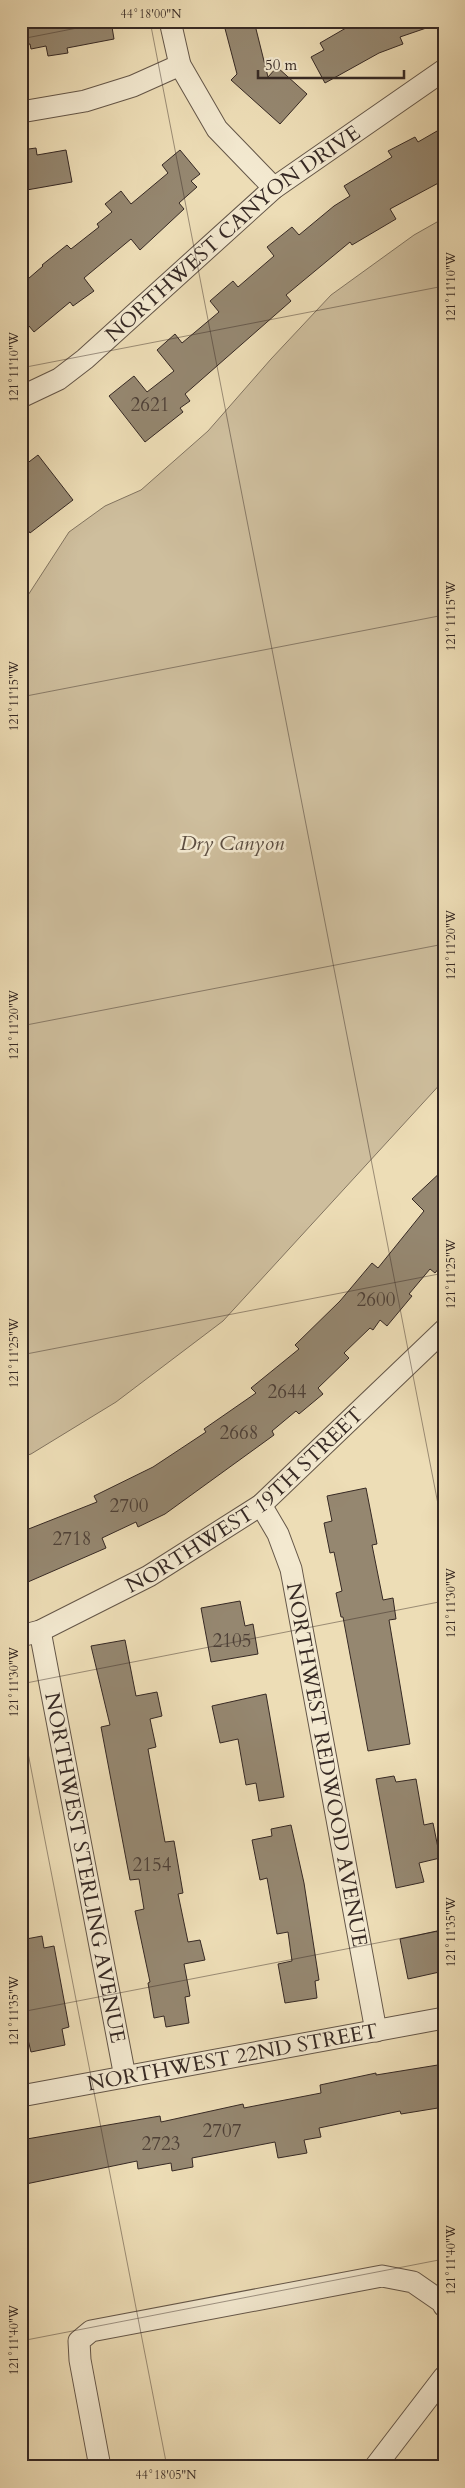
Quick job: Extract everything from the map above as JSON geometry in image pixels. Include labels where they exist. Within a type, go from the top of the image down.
[{"type":"street","points":[[170,21],[180,65],[217,129],[274,188]]},
{"type":"street","points":[[21,112],[85,101],[133,86],[180,65]]},
{"type":"street","name":"NORTHWEST CANYON DRIVE","points":[[21,397],[59,379],[85,359],[274,188],[444,70]]},
{"type":"street","name":"NORTHWEST 19TH STREET","points":[[31,1633],[149,1576],[262,1505],[444,1330]]},
{"type":"street","name":"NORTHWEST REDWOOD AVENUE","points":[[262,1505],[278,1534],[291,1569],[376,2031]]},
{"type":"street","name":"NORTHWEST STERLING AVENUE","points":[[31,1633],[125,2077]]},
{"type":"street","name":"NORTHWEST 22ND STREET","points":[[21,2096],[444,2018]]},
{"type":"street","points":[[100,2467],[79,2341],[91,2331],[382,2276],[413,2282],[443,2303]]},
{"type":"street","points":[[375,2467],[444,2377]]},
{"type":"green space","name":"Dry Canyon","points":[[444,218],[444,1080],[223,1321],[116,1402],[31,1454],[21,1457],[21,606],[69,532],[105,506],[141,490],[208,431],[271,359],[331,295],[414,235]]},
{"type":"building","points":[[21,21],[111,21],[114,39],[67,48],[68,53],[48,56],[46,46],[31,49],[30,44],[21,45]]},
{"type":"building","points":[[223,21],[254,21],[268,77],[277,67],[307,94],[280,124],[231,80],[237,74]]},
{"type":"building","points":[[358,21],[437,21],[438,24],[400,37],[403,44],[379,53],[325,83],[311,57],[324,50],[320,43]]},
{"type":"building","points":[[444,127],[444,180],[390,209],[396,219],[352,245],[350,242],[286,295],[291,301],[185,394],[190,401],[180,408],[183,412],[145,442],[109,396],[134,376],[147,392],[174,371],[157,350],[175,334],[182,343],[219,312],[210,301],[233,281],[238,287],[274,256],[267,247],[292,227],[299,235],[334,206],[350,196],[344,186],[392,157],[388,151],[415,137],[418,142]]},
{"type":"building","points":[[36,148],[37,155],[66,150],[72,182],[21,191],[21,150]]},
{"type":"building","points":[[180,150],[200,174],[191,181],[197,187],[179,203],[184,209],[140,250],[131,239],[84,278],[94,291],[73,306],[70,302],[34,332],[29,326],[21,332],[21,285],[67,245],[71,249],[99,227],[97,224],[112,212],[105,204],[121,191],[131,204],[168,173],[162,165]]},
{"type":"building","points":[[38,455],[73,500],[30,533],[28,530],[21,536],[21,468]]},
{"type":"building","points":[[444,1169],[444,1262],[435,1273],[430,1269],[409,1294],[412,1296],[387,1326],[380,1320],[373,1330],[370,1328],[344,1353],[349,1358],[318,1388],[323,1394],[299,1414],[296,1411],[272,1431],[274,1435],[165,1514],[138,1527],[136,1522],[102,1538],[106,1548],[21,1585],[21,1532],[97,1502],[94,1496],[153,1467],[206,1432],[204,1429],[256,1393],[251,1388],[299,1349],[295,1345],[340,1301],[372,1263],[378,1268],[424,1211],[412,1199]]},
{"type":"building","points":[[366,1488],[377,1544],[372,1545],[383,1600],[393,1598],[396,1619],[389,1620],[410,1744],[368,1751],[343,1617],[341,1617],[336,1593],[342,1591],[334,1552],[330,1553],[324,1523],[332,1521],[327,1496]]},
{"type":"building","points":[[240,1601],[245,1626],[253,1624],[258,1654],[211,1662],[201,1608]]},
{"type":"building","points":[[125,1640],[136,1696],[157,1692],[162,1716],[150,1719],[156,1747],[148,1749],[165,1842],[174,1841],[183,1893],[178,1894],[188,1942],[200,1940],[205,1960],[184,1964],[190,1996],[185,1997],[189,2023],[166,2027],[164,2016],[154,2018],[148,1983],[150,1982],[135,1911],[144,1909],[139,1879],[130,1880],[101,1727],[110,1725],[91,1646]]},
{"type":"building","points":[[266,1694],[284,1797],[259,1801],[256,1783],[246,1785],[238,1739],[220,1743],[212,1706]]},
{"type":"building","points":[[394,1776],[396,1782],[416,1779],[424,1825],[433,1823],[440,1858],[419,1863],[424,1882],[396,1888],[376,1779]]},
{"type":"building","points":[[291,1825],[304,1883],[319,1980],[315,1981],[317,1998],[285,2003],[278,1964],[292,1961],[288,1932],[277,1934],[267,1878],[260,1880],[252,1840],[272,1836],[271,1829]]},
{"type":"building","points":[[437,1931],[442,1951],[444,1950],[444,1971],[408,1979],[400,1939]]},
{"type":"building","points":[[42,1936],[44,1948],[54,1946],[69,2027],[62,2029],[65,2045],[31,2052],[22,2015],[28,2014],[21,1972],[21,1940]]},
{"type":"building","points":[[444,2064],[444,2107],[401,2114],[400,2111],[319,2128],[321,2137],[304,2140],[307,2153],[278,2158],[275,2142],[192,2158],[193,2167],[172,2171],[171,2163],[138,2169],[137,2161],[21,2185],[21,2140],[160,2116],[161,2122],[243,2104],[244,2108],[321,2093],[320,2085],[376,2073],[376,2075]]}]
